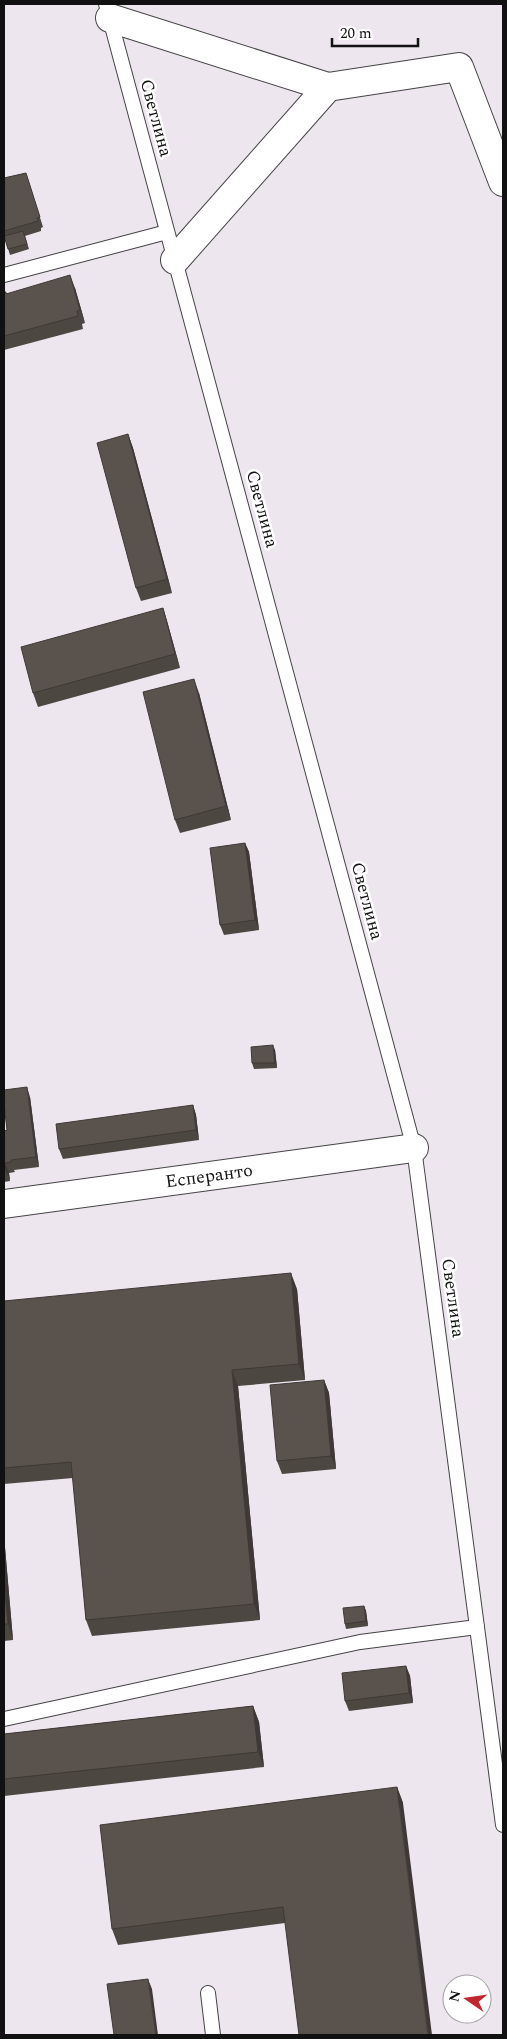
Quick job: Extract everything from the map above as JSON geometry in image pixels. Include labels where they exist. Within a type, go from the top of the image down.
[{"type":"street","points":[[108,11],[328,87],[459,66],[503,182]]},
{"type":"street","points":[[175,260],[328,87]]},
{"type":"street","name":"Есперанто","points":[[4,1204],[414,1148]]},
{"type":"lane","name":"Светлина","points":[[108,11],[414,1148],[503,1825]]},
{"type":"lane","points":[[4,275],[168,232]]},
{"type":"lane","points":[[4,1719],[360,1642],[477,1627]]},
{"type":"lane","points":[[208,1993],[212,2035]]},
{"type":"shaded area","points":[[4,4],[503,4],[503,2035],[4,2035]]},
{"type":"building","points":[[26,173],[40,217],[37,218],[38,221],[4,231],[4,178]]},
{"type":"building","points":[[23,231],[27,244],[8,249],[4,236]]},
{"type":"building","points":[[70,275],[80,310],[77,311],[78,316],[4,336],[4,292],[6,294]]},
{"type":"building","points":[[128,434],[167,579],[136,588],[97,443]]},
{"type":"building","points":[[163,608],[175,654],[33,693],[21,647]]},
{"type":"building","points":[[194,679],[226,806],[175,820],[143,692]]},
{"type":"building","points":[[245,843],[255,920],[220,925],[210,848]]},
{"type":"building","points":[[273,1045],[275,1063],[252,1063],[251,1047]]},
{"type":"building","points":[[27,1087],[36,1157],[11,1160],[11,1162],[5,1163],[6,1171],[4,1172],[4,1131],[7,1130],[4,1090]]},
{"type":"building","points":[[193,1105],[196,1130],[59,1149],[56,1124]]},
{"type":"building","points":[[291,1273],[299,1364],[232,1370],[254,1604],[86,1620],[71,1462],[4,1468],[4,1301]]},
{"type":"building","points":[[324,1380],[331,1456],[277,1461],[270,1385]]},
{"type":"building","points":[[4,1582],[8,1624],[4,1624]]},
{"type":"building","points":[[364,1606],[366,1621],[345,1624],[343,1608]]},
{"type":"building","points":[[406,1666],[409,1693],[345,1701],[342,1673]]},
{"type":"building","points":[[253,1706],[258,1752],[4,1779],[4,1734]]},
{"type":"building","points":[[397,1787],[428,2035],[299,2035],[283,1907],[112,1929],[100,1825]]},
{"type":"building","points":[[148,1979],[156,2035],[114,2035],[107,1984]]}]
